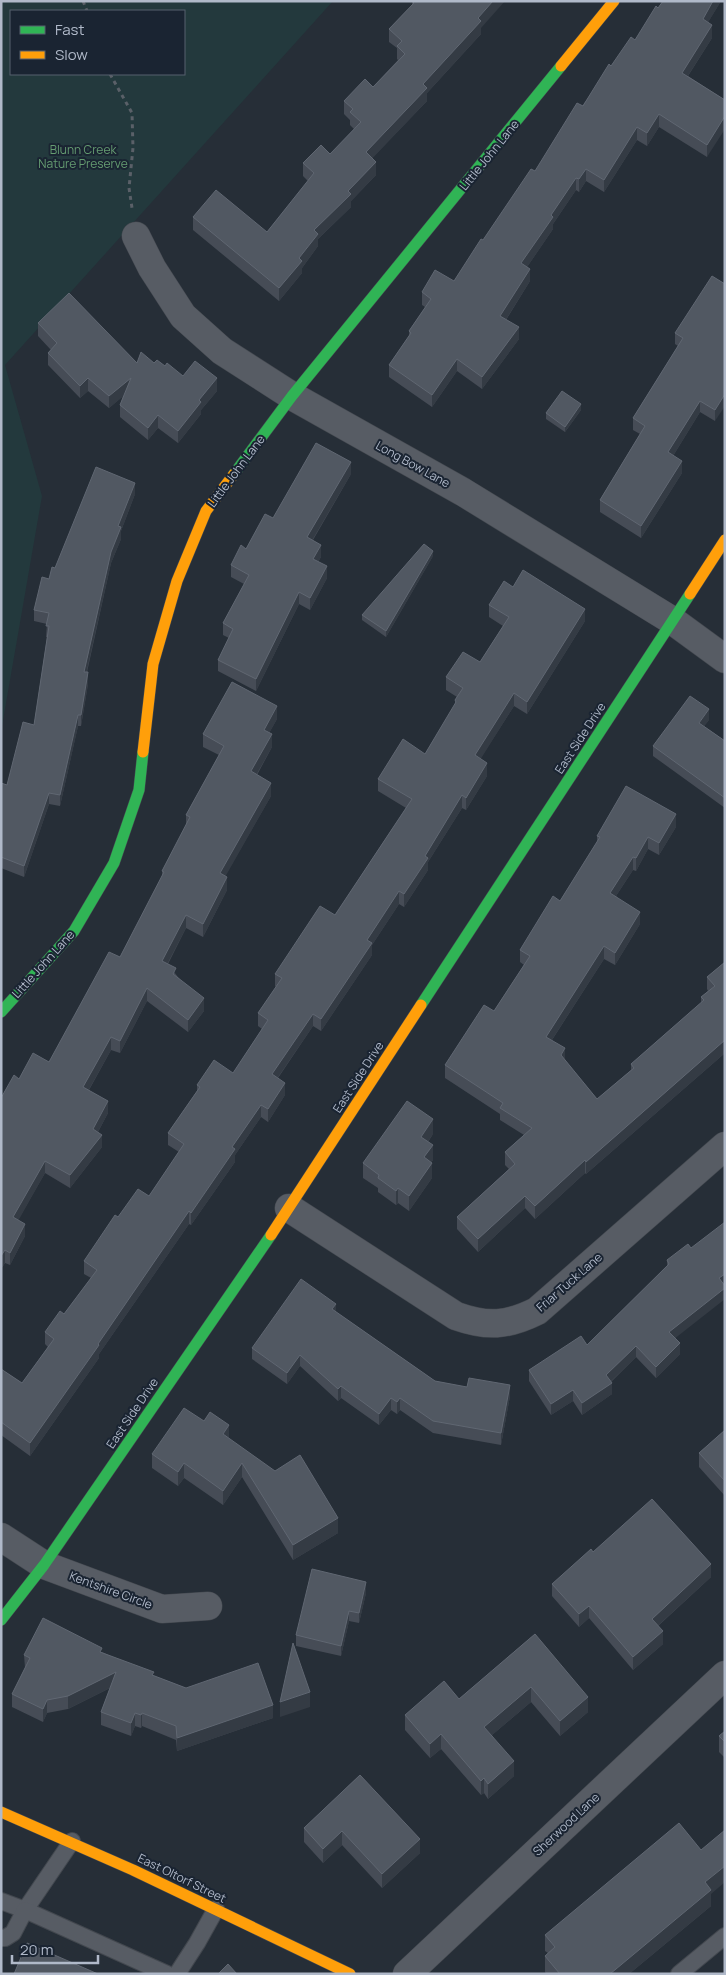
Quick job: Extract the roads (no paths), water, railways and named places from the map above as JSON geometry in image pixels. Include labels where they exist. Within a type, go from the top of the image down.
[{"type":"street","name":"Little John Lane","points":[[1,1012],[74,931],[114,863],[139,790],[153,664],[177,581],[206,511],[292,396],[614,1]]},
{"type":"street","name":"Long Bow Lane","points":[[136,236],[152,268],[184,316],[222,351],[292,396],[463,492],[673,621],[725,658]]},
{"type":"street","name":"East Side Drive","points":[[1,1620],[44,1565],[289,1208],[725,540]]},
{"type":"street","name":"Friar Tuck Lane","points":[[289,1208],[456,1316],[475,1323],[498,1324],[519,1320],[537,1311],[725,1146]]},
{"type":"street","points":[[1,1537],[44,1565]]},
{"type":"street","name":"Kentshire Circle","points":[[44,1565],[162,1609],[208,1606]]},
{"type":"street","name":"Sherwood Lane","points":[[407,1974],[725,1675]]},
{"type":"street","name":"East Oltorf Street","points":[[1,1812],[72,1841],[216,1910],[323,1968],[350,1974]]},
{"type":"lane","points":[[1,1938],[5,1938],[13,1933],[25,1910],[72,1841]]},
{"type":"lane","points":[[1,1901],[168,1974]]},
{"type":"lane","points":[[177,1974],[216,1910]]},
{"type":"lane","points":[[679,1974],[725,1936]]},
{"type":"park label","name":"Blunn Creek Nature Preserve","points":[[83,156]]}]
